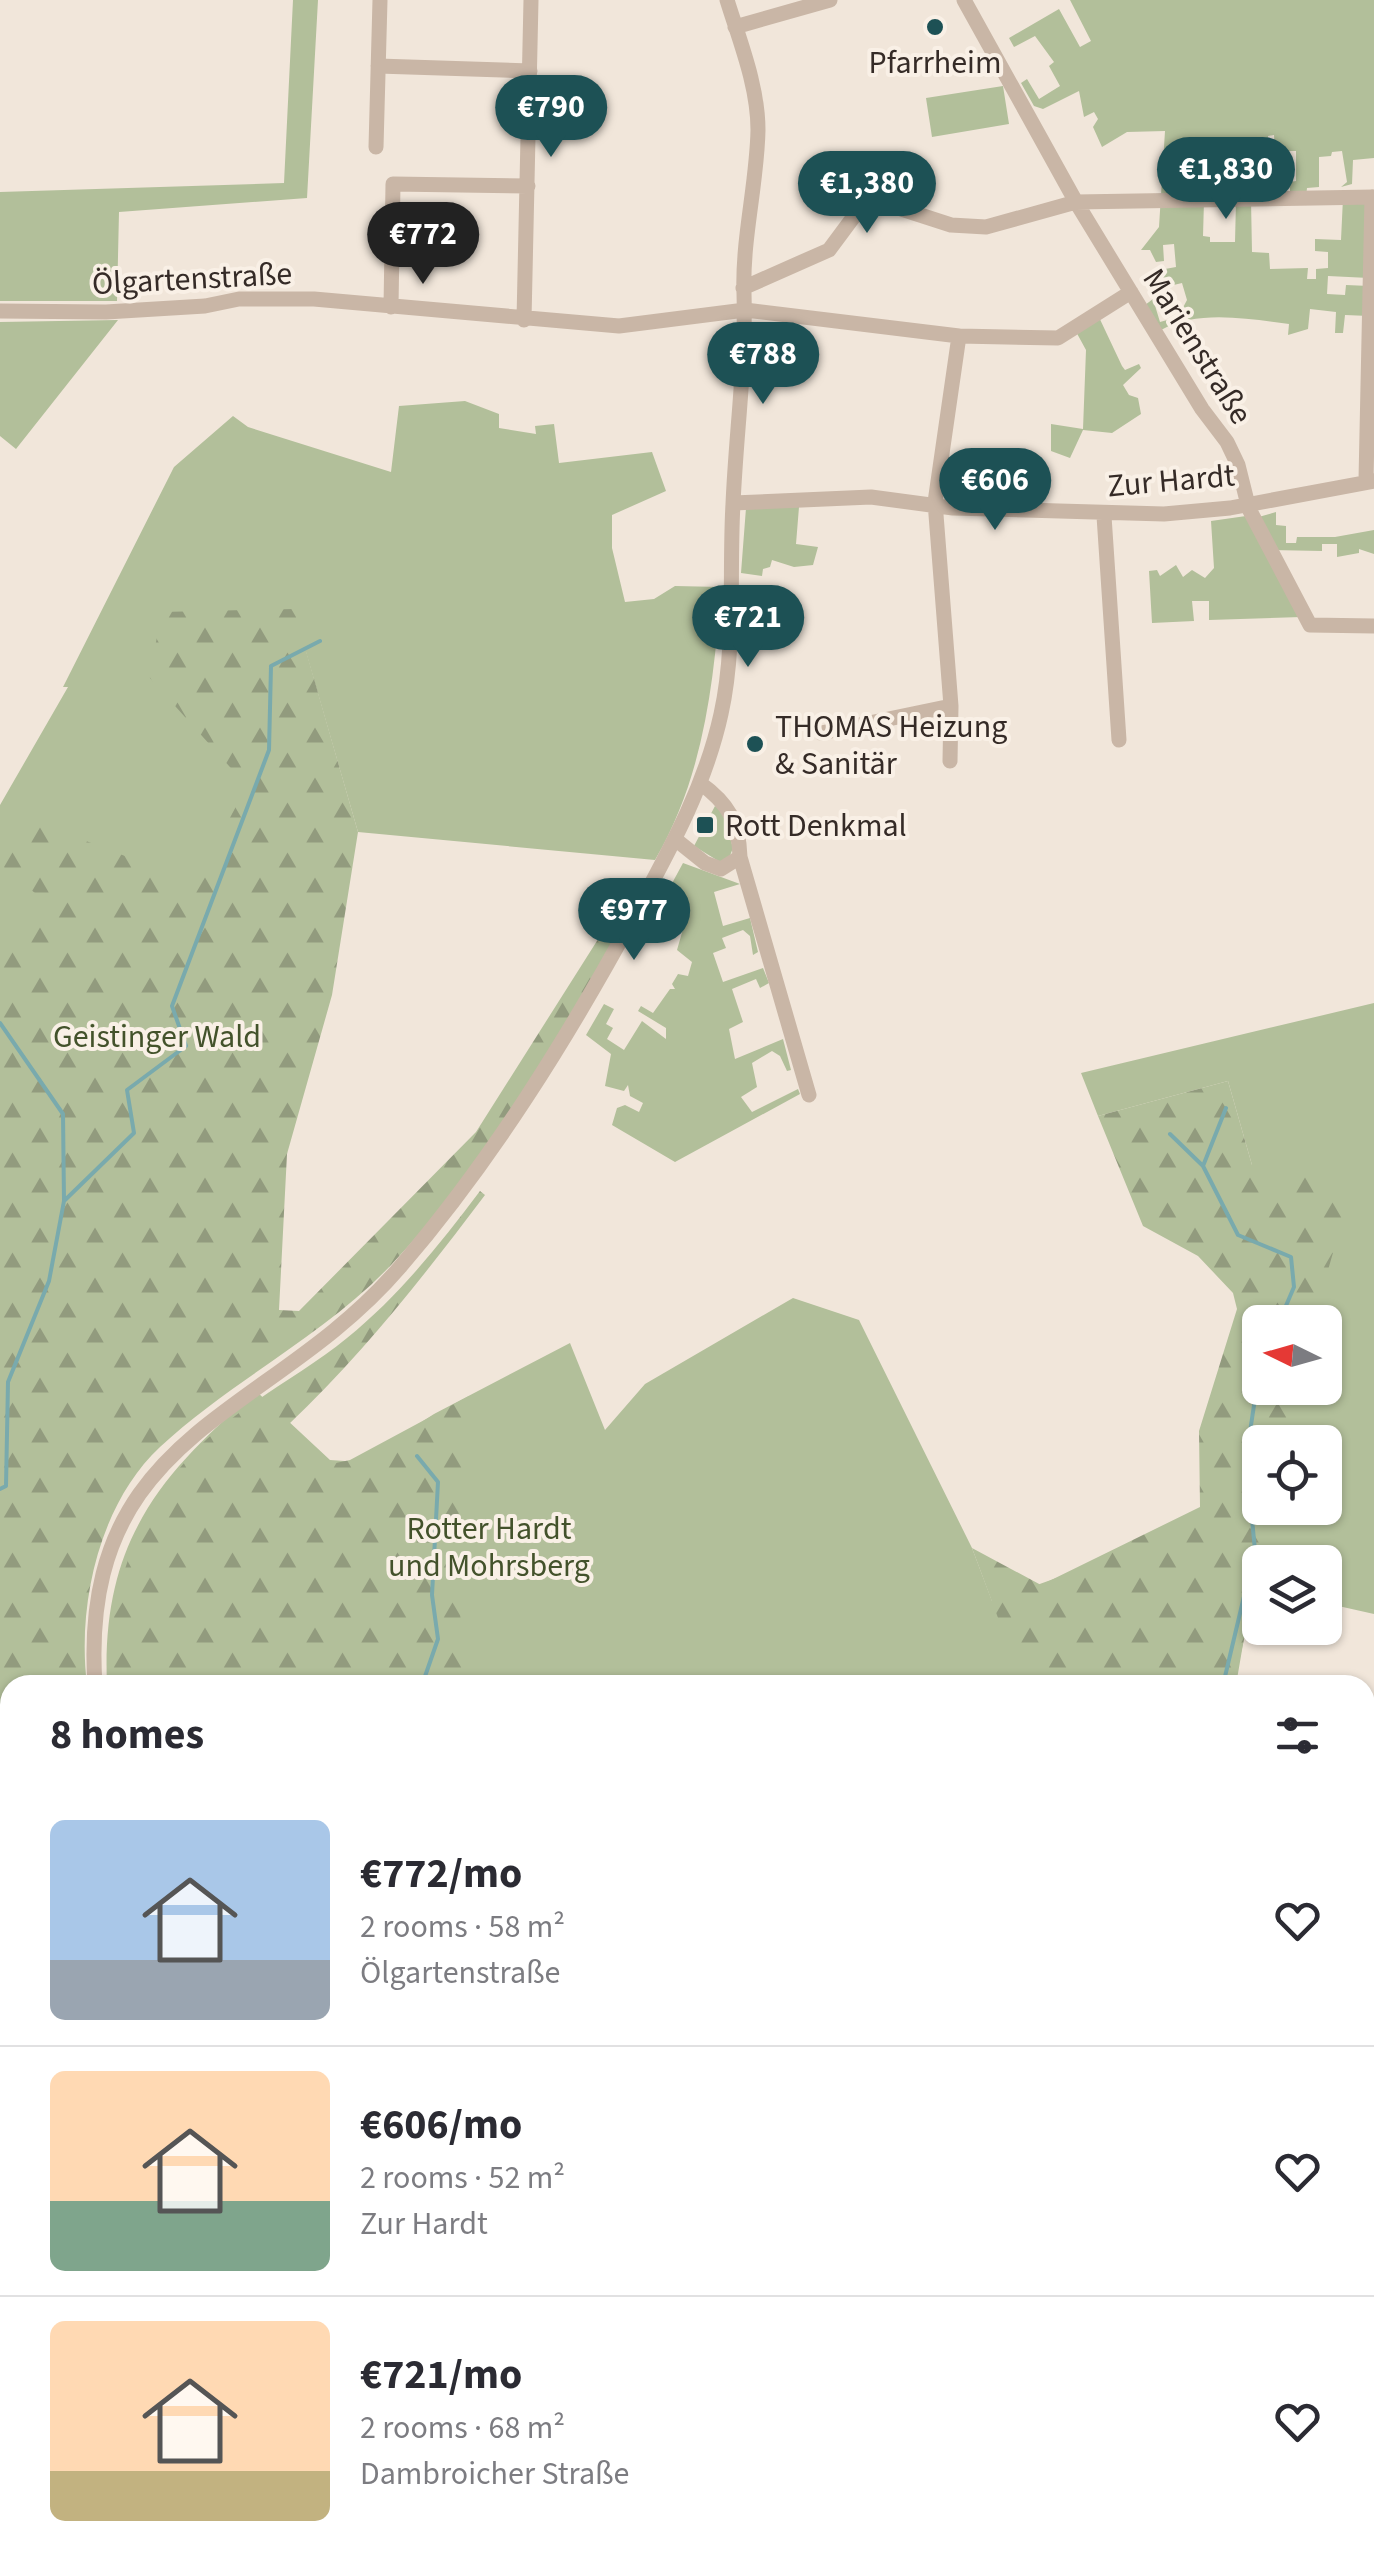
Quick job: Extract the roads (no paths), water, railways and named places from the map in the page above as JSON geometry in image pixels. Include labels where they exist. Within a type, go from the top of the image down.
[{"type":"street","points":[[376,147],[380,0]]},
{"type":"street","points":[[524,320],[531,0]]},
{"type":"street","points":[[95,1675],[94,1637],[105,1572],[132,1506],[148,1482],[192,1434],[329,1333],[399,1269],[538,1081],[582,1010],[676,839],[700,783],[723,709],[744,288],[758,130],[754,92],[727,0]]},
{"type":"street","points":[[736,27],[830,0]]},
{"type":"street","name":"Marienstraße","points":[[964,0],[1076,202],[1202,410],[1227,442],[1248,501],[1310,625],[1374,626]]},
{"type":"street","points":[[378,66],[530,71]]},
{"type":"street","points":[[391,307],[394,184],[528,186]]},
{"type":"street","points":[[744,288],[829,250],[855,214],[886,204],[951,225],[986,227],[1076,202],[1373,197],[1370,480]]},
{"type":"street","name":"Ölgartenstraße","points":[[0,312],[131,310],[239,299],[314,299],[620,326],[745,310],[959,336],[1058,338],[1130,292]]},
{"type":"street","points":[[950,761],[950,706],[935,502],[959,336]]},
{"type":"street","name":"Zur Hardt","points":[[732,503],[871,496],[935,502],[953,508],[1104,516],[1180,513],[1370,480]]},
{"type":"street","points":[[1104,516],[1119,740]]},
{"type":"street","points":[[822,733],[950,706]]},
{"type":"street","points":[[700,783],[725,800],[735,821],[740,857],[810,1095]]},
{"type":"street","points":[[676,839],[706,863],[721,869],[740,857]]},
{"type":"waterway","points":[[64,1201],[134,1133],[127,1090],[186,1046],[172,1006],[269,750],[271,666],[320,641]]},
{"type":"waterway","points":[[0,1023],[63,1114],[64,1201],[49,1281],[8,1382],[6,1486],[0,1489]]},
{"type":"waterway","points":[[1226,1108],[1203,1166],[1238,1235],[1291,1257],[1294,1287],[1286,1305]]},
{"type":"waterway","points":[[1170,1134],[1202,1165]]},
{"type":"waterway","points":[[1225,1675],[1255,1550],[1246,1458],[1254,1405]]},
{"type":"waterway","points":[[417,1456],[438,1482],[432,1595],[438,1639],[425,1675]]},
{"type":"place","name":"Pfarrheim","points":[[935,27]]},
{"type":"place","name":"THOMAS Heizung & Sanitär","points":[[755,744]]},
{"type":"place","name":"Rott Denkmal","points":[[705,825]]},
{"type":"park label","name":"Geistinger Wald","points":[[157,1036]]},
{"type":"park label","name":"Rotter Hardt und Mohrsberg","points":[[489,1546]]}]
